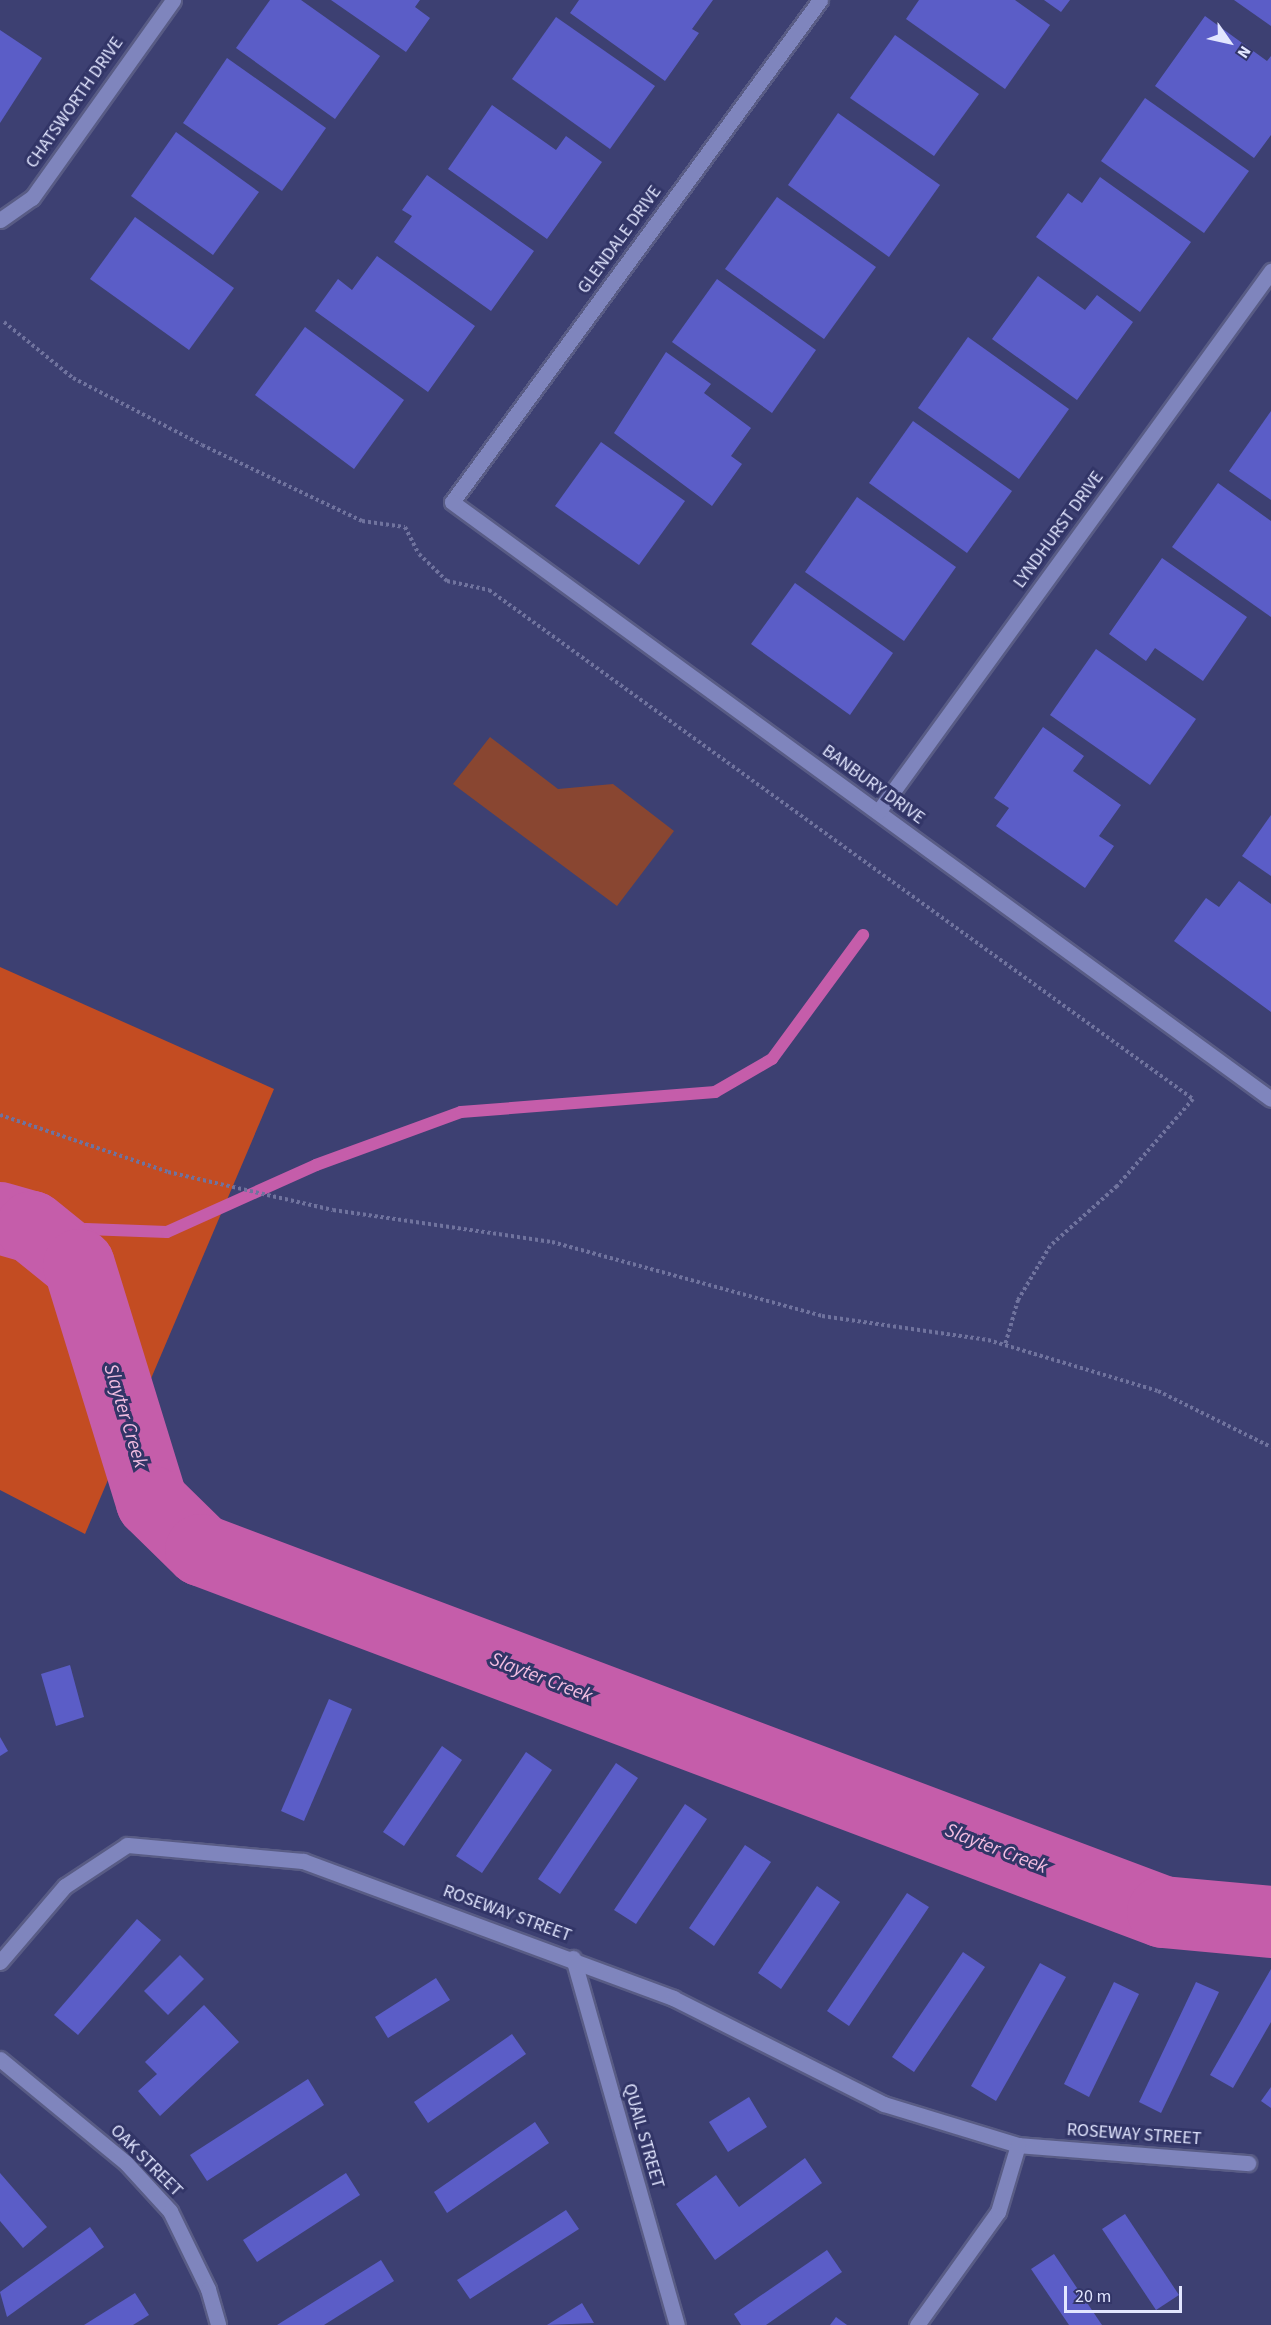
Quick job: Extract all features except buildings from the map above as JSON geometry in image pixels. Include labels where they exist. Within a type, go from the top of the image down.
[{"type":"street","name":"CHATSWORTH DRIVE","points":[[0,220],[32,198],[173,0]]},
{"type":"street","name":"GLENDALE DRIVE","points":[[452,502],[820,0]]},
{"type":"street","name":"LYNDHURST DRIVE","points":[[878,812],[1271,271]]},
{"type":"street","name":"BANBURY DRIVE","points":[[452,502],[1271,1099]]},
{"type":"street","name":"ROSEWAY STREET","points":[[0,1962],[65,1886],[127,1845],[303,1861],[573,1958],[674,1998],[884,2104],[1018,2145],[1248,2163]]},
{"type":"street","name":"QUAIL STREET","points":[[573,1958],[677,2325]]},
{"type":"street","name":"OAK STREET","points":[[0,2060],[126,2163],[170,2211],[208,2289],[218,2325]]},
{"type":"street","points":[[917,2325],[998,2212],[1018,2145]]},
{"type":"path","points":[[4,322],[73,378],[202,445],[362,521],[405,527],[419,554],[447,581],[489,590],[1193,1099],[1117,1186],[1050,1246],[1018,1300],[1005,1345]]},
{"type":"path","points":[[0,1114],[168,1172],[333,1210],[552,1242],[822,1316],[929,1328],[1005,1345],[1158,1391],[1271,1446]]},
{"type":"shaded area","points":[[490,737],[558,789],[613,784],[674,831],[617,906],[453,784]]},
{"type":"shaded area","points":[[0,967],[274,1089],[85,1534],[0,1490]]},
{"type":"waterway","points":[[32,1227],[167,1232],[316,1165],[461,1112],[715,1092],[772,1059],[863,935]]},
{"type":"waterway","name":"Slayter Creek","points":[[0,1218],[32,1227],[79,1265],[152,1502],[201,1550],[1163,1912],[1271,1922]]}]
